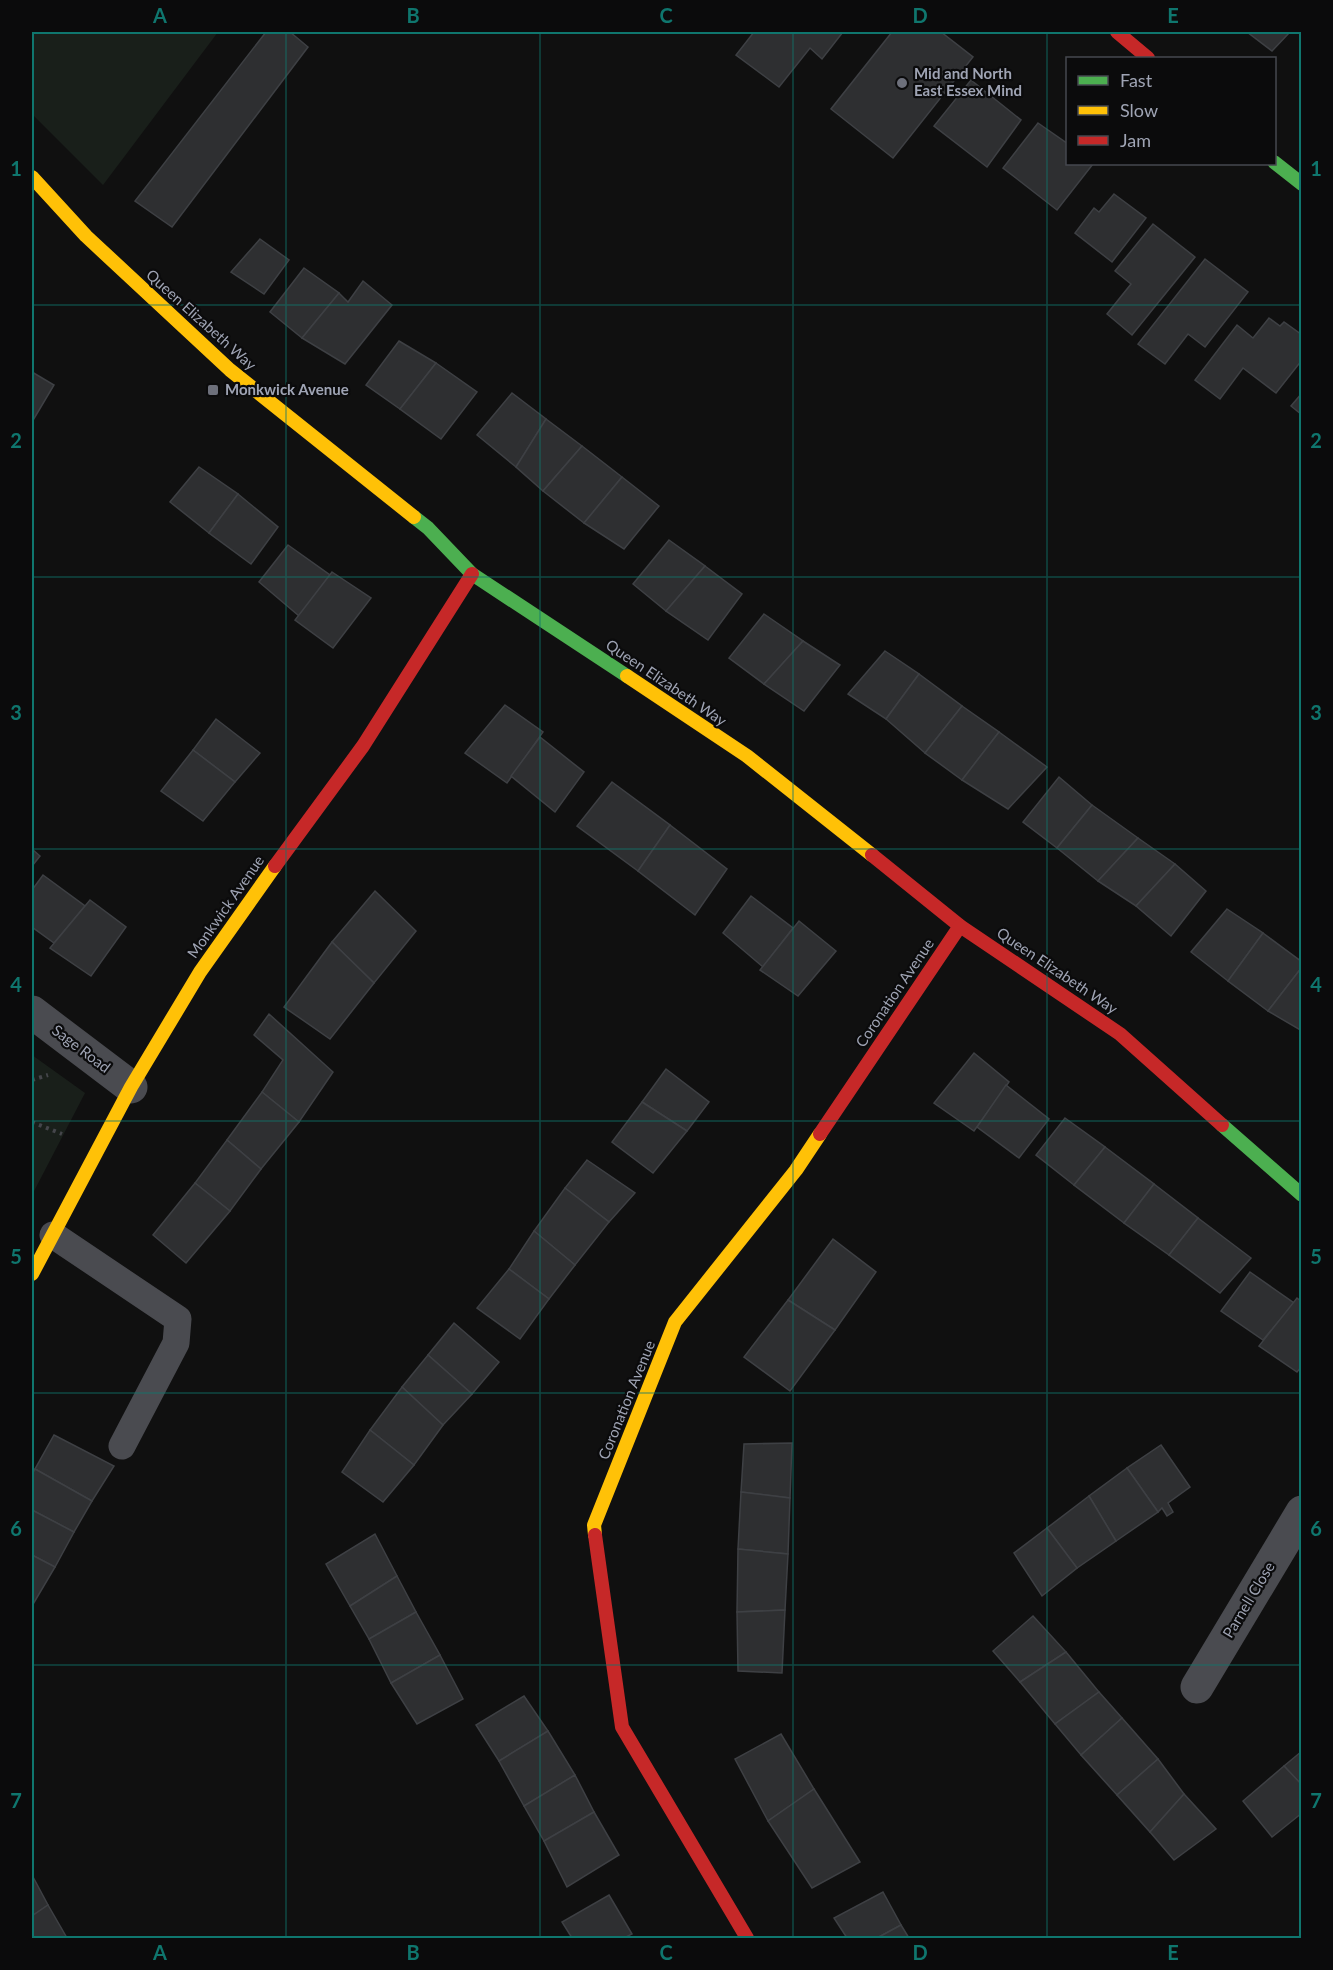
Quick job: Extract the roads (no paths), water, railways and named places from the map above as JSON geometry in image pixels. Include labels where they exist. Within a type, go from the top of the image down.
[{"type":"street","points":[[1117,32],[1147,57]]},
{"type":"street","points":[[1276,163],[1302,184]]},
{"type":"street","name":"Queen Elizabeth Way","points":[[32,177],[86,236],[222,363],[428,528],[472,573],[747,756],[960,926],[1120,1034],[1302,1195]]},
{"type":"street","name":"Monkwick Avenue","points":[[32,1274],[131,1087],[200,972],[363,746],[472,573]]},
{"type":"street","name":"Coronation Avenue","points":[[747,1938],[622,1727],[594,1525],[675,1322],[796,1170],[960,926]]},
{"type":"street","name":"Sage Road","points":[[32,1012],[131,1087]]},
{"type":"street","name":"Parnell Close","points":[[1197,1687],[1302,1512]]},
{"type":"lane","points":[[52,1235],[178,1319],[176,1343],[122,1446]]},
{"type":"place","name":"Mid and North East Essex Mind","points":[[902,83]]},
{"type":"place","name":"Monkwick Avenue","points":[[213,390]]}]
